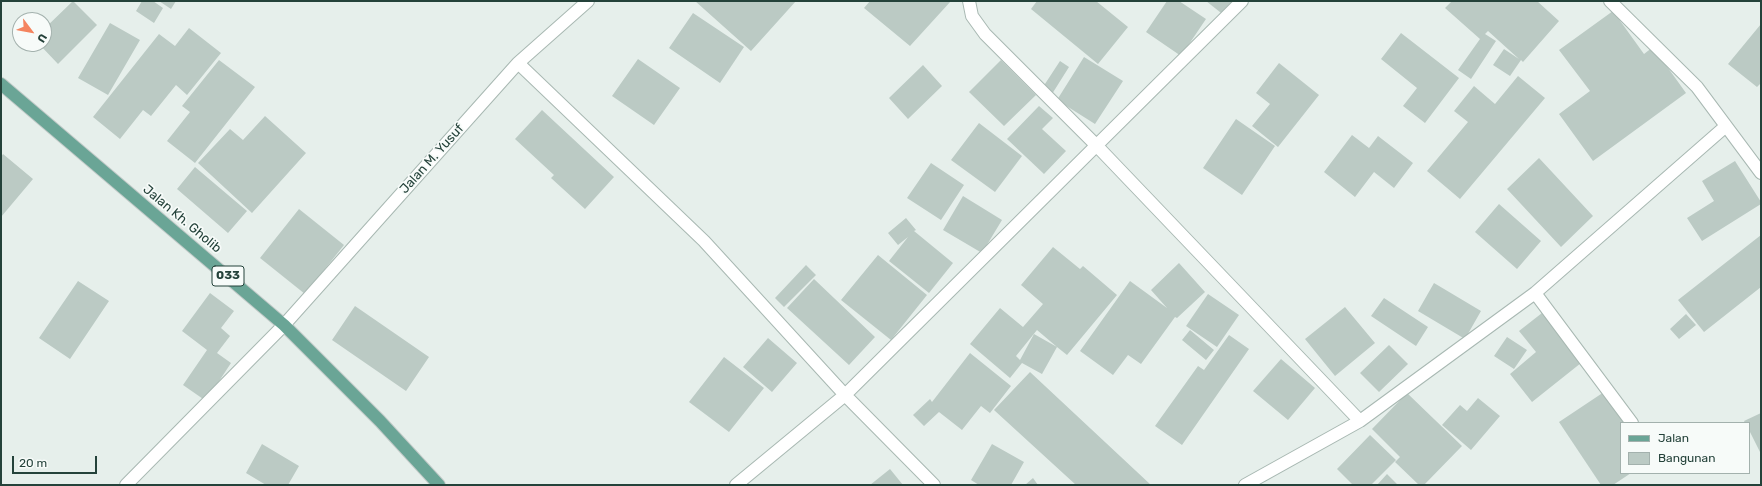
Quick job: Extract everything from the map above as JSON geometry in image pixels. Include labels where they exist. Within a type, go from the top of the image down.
[{"type":"main road","name":"Jalan Kh. Gholib","points":[[1,84],[284,325],[380,421],[439,485]]},
{"type":"street","name":"Jalan M. Yusuf","points":[[126,485],[284,325],[518,63],[588,1]]},
{"type":"street","points":[[969,1],[972,16],[985,34],[1096,145],[1360,421]]},
{"type":"street","points":[[736,485],[845,395],[1242,1]]},
{"type":"street","points":[[1610,1],[1697,87],[1761,173]]},
{"type":"street","points":[[518,63],[704,240],[845,395],[934,485]]},
{"type":"street","points":[[1246,485],[1360,421],[1535,293],[1726,126]]},
{"type":"street","points":[[1535,293],[1631,422]]},
{"type":"building","points":[[73,1],[97,25],[58,64],[47,52],[52,52],[52,21]]},
{"type":"building","points":[[142,1],[153,1],[163,8],[154,23],[136,11]]},
{"type":"building","points":[[159,1],[176,1],[171,9]]},
{"type":"building","points":[[695,1],[796,1],[751,51]]},
{"type":"building","points":[[870,1],[951,1],[910,46],[864,8]]},
{"type":"building","points":[[1037,1],[1096,1],[1128,27],[1098,64],[1031,9]]},
{"type":"building","points":[[1167,1],[1179,1],[1206,19],[1181,56],[1146,32]]},
{"type":"building","points":[[1206,1],[1238,1],[1225,16]]},
{"type":"building","points":[[1452,1],[1537,1],[1559,21],[1523,62],[1521,60],[1510,76],[1493,65],[1504,49],[1519,59],[1488,31],[1485,34],[1496,41],[1471,79],[1458,70],[1480,39],[1445,8]]},
{"type":"building","points":[[1613,11],[1644,54],[1653,47],[1686,93],[1593,161],[1559,114],[1590,91],[1559,50]]},
{"type":"building","points":[[693,13],[744,47],[720,83],[669,48]]},
{"type":"building","points":[[110,23],[140,40],[108,95],[78,78]]},
{"type":"building","points":[[1761,24],[1761,83],[1757,87],[1728,64]]},
{"type":"building","points":[[189,28],[221,53],[187,95],[176,85],[151,116],[143,110],[120,139],[93,117],[159,34],[175,46]]},
{"type":"building","points":[[1401,33],[1459,78],[1425,123],[1403,106],[1417,88],[1381,59]]},
{"type":"building","points":[[1084,57],[1123,81],[1095,124],[1057,100]]},
{"type":"building","points":[[638,59],[680,88],[654,125],[612,96]]},
{"type":"building","points":[[219,60],[255,87],[195,163],[167,141],[190,112],[182,106]]},
{"type":"building","points":[[1001,60],[1036,95],[1004,126],[969,92]]},
{"type":"building","points":[[1060,61],[1069,67],[1052,94],[1043,87]]},
{"type":"building","points":[[1279,63],[1319,95],[1278,147],[1252,126],[1270,104],[1256,93]]},
{"type":"building","points":[[923,65],[942,86],[908,119],[889,98]]},
{"type":"building","points":[[1518,76],[1545,98],[1460,199],[1427,171],[1468,122],[1454,111],[1474,86],[1495,104]]},
{"type":"building","points":[[1039,106],[1053,118],[1042,129],[1066,151],[1044,174],[1007,139]]},
{"type":"building","points":[[542,110],[614,177],[585,209],[551,178],[554,175],[515,139]]},
{"type":"building","points":[[265,116],[306,153],[252,213],[198,163],[230,129],[243,140]]},
{"type":"building","points":[[1236,119],[1275,146],[1242,195],[1203,168]]},
{"type":"building","points":[[979,123],[1022,156],[995,192],[951,160]]},
{"type":"building","points":[[1352,135],[1369,148],[1378,136],[1413,163],[1394,188],[1374,172],[1355,197],[1324,172]]},
{"type":"building","points":[[3,154],[33,179],[1,217],[1,157]]},
{"type":"building","points":[[1539,158],[1593,216],[1561,247],[1507,189]]},
{"type":"building","points":[[1735,161],[1761,204],[1702,241],[1687,218],[1714,201],[1702,181]]},
{"type":"building","points":[[931,163],[964,185],[941,220],[907,198]]},
{"type":"building","points":[[195,167],[247,211],[228,233],[177,189]]},
{"type":"building","points":[[963,196],[1002,220],[982,253],[943,230]]},
{"type":"building","points":[[1499,204],[1541,241],[1517,269],[1475,232]]},
{"type":"building","points":[[299,209],[344,245],[305,294],[260,258]]},
{"type":"building","points":[[906,218],[916,230],[914,231],[953,263],[929,293],[889,261],[908,237],[898,245],[888,233]]},
{"type":"building","points":[[1761,235],[1761,287],[1704,332],[1678,300]]},
{"type":"building","points":[[1053,247],[1080,269],[1083,266],[1117,295],[1067,355],[1057,347],[1042,374],[1022,363],[1010,378],[970,344],[1000,308],[1023,327],[1043,304],[1021,285]],"holes":[[[1037,330],[1057,347],[1034,334],[1020,360],[1016,356]]]},
{"type":"building","points":[[878,255],[927,295],[891,340],[841,300]]},
{"type":"building","points":[[1179,263],[1205,292],[1177,318],[1175,317],[1141,364],[1128,355],[1113,375],[1080,351],[1130,281],[1167,308],[1151,290]]},
{"type":"building","points":[[806,265],[816,275],[784,307],[775,298]]},
{"type":"building","points":[[814,279],[875,337],[849,365],[787,308]]},
{"type":"building","points":[[78,281],[109,301],[70,359],[39,338]]},
{"type":"building","points":[[1434,283],[1481,311],[1465,339],[1418,311]]},
{"type":"building","points":[[210,293],[234,311],[221,328],[230,336],[217,353],[231,363],[206,401],[183,385],[207,350],[182,331]]},
{"type":"building","points":[[1208,294],[1239,315],[1217,347],[1186,326]]},
{"type":"building","points":[[1384,298],[1428,327],[1416,346],[1371,316]]},
{"type":"building","points":[[355,306],[429,357],[406,391],[332,340]]},
{"type":"building","points":[[1345,307],[1375,343],[1335,376],[1305,339]]},
{"type":"building","points":[[1542,313],[1581,363],[1532,402],[1510,374],[1536,352],[1519,331]]},
{"type":"building","points":[[1686,314],[1696,325],[1679,339],[1670,329]]},
{"type":"building","points":[[1190,330],[1214,350],[1206,360],[1182,340]]},
{"type":"building","points":[[1229,335],[1249,349],[1182,445],[1155,426],[1198,366],[1204,370]]},
{"type":"building","points":[[1507,337],[1527,350],[1514,369],[1494,356]]},
{"type":"building","points":[[768,338],[797,363],[772,392],[743,367]]},
{"type":"building","points":[[1389,345],[1408,364],[1379,392],[1360,373]]},
{"type":"building","points":[[970,353],[1011,386],[990,413],[981,406],[962,430],[939,412],[924,426],[913,415],[930,399],[932,402]]},
{"type":"building","points":[[724,357],[764,388],[729,432],[689,402]]},
{"type":"building","points":[[1281,359],[1315,388],[1288,420],[1253,391]]},
{"type":"building","points":[[1030,372],[1151,485],[1076,485],[994,410]]},
{"type":"building","points":[[1604,392],[1624,422],[1620,422],[1620,474],[1630,474],[1613,485],[1601,485],[1559,422]]},
{"type":"building","points":[[1407,393],[1462,446],[1424,485],[1419,485],[1395,462],[1400,457],[1372,429]]},
{"type":"building","points":[[1478,398],[1500,416],[1471,450],[1442,425],[1460,405],[1467,411]]},
{"type":"building","points":[[1761,413],[1761,454],[1750,432],[1750,422],[1744,421]]},
{"type":"building","points":[[1370,435],[1396,460],[1371,485],[1353,485],[1337,469]]},
{"type":"building","points":[[262,444],[299,466],[288,485],[266,485],[246,473]]},
{"type":"building","points":[[992,444],[1024,462],[1011,485],[979,485],[971,480]]},
{"type":"building","points":[[890,469],[903,485],[870,485]]},
{"type":"building","points":[[1387,474],[1398,485],[1377,485]]},
{"type":"building","points":[[1033,478],[1038,485],[1025,485]]}]
